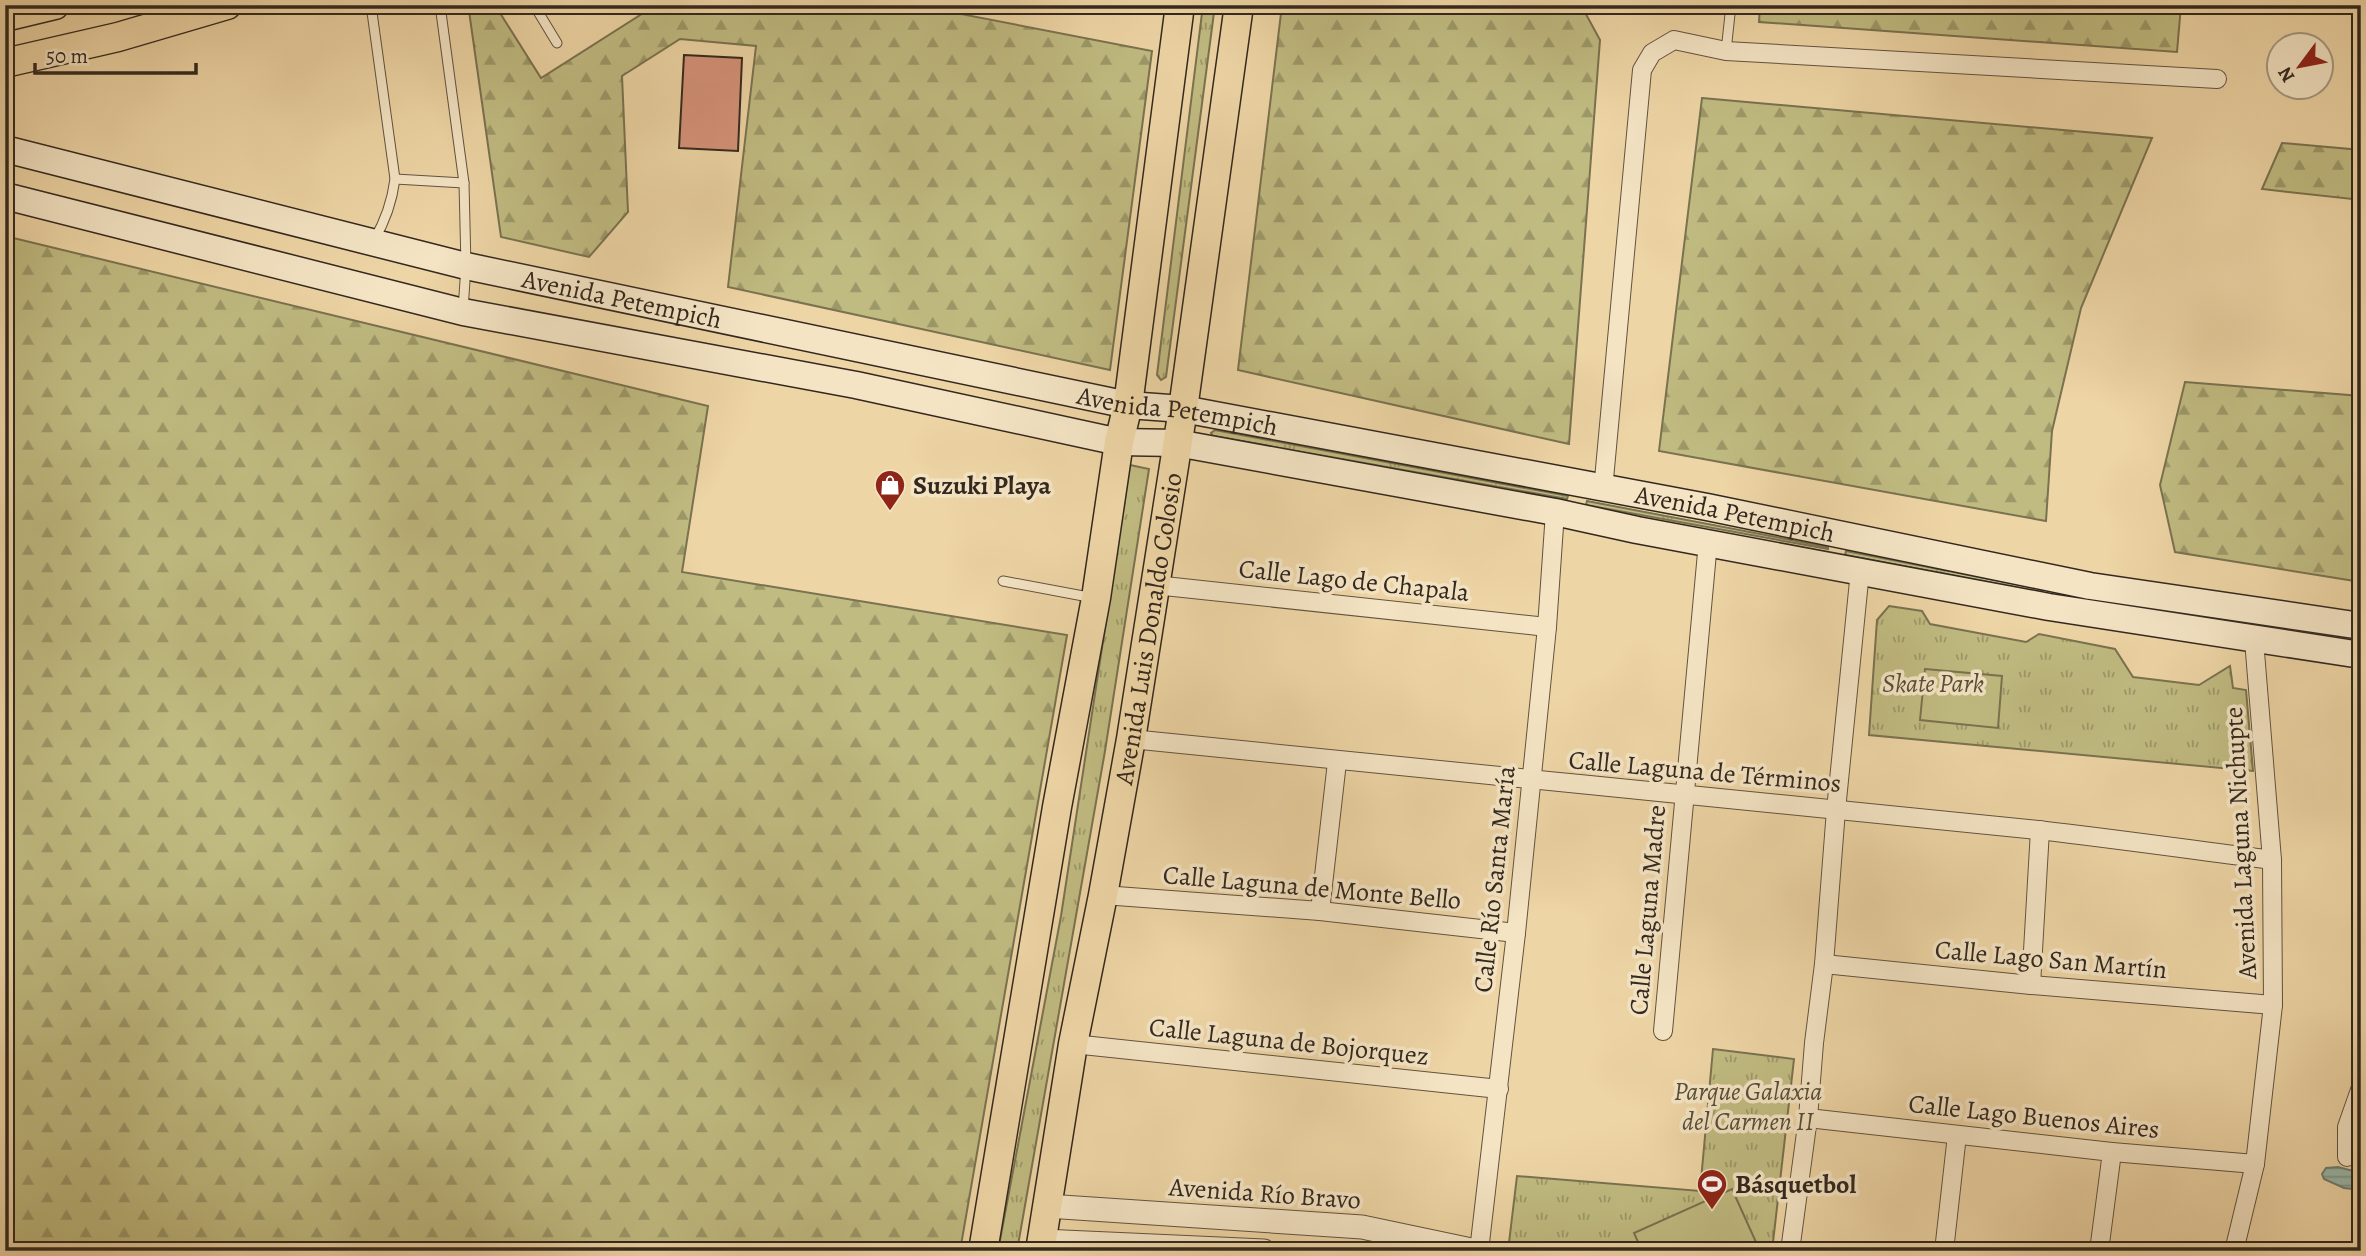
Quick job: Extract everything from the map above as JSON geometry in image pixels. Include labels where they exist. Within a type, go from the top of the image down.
[{"type":"main road","points":[[5,63],[118,37],[227,5]]},
{"type":"main road","points":[[983,1251],[1057,807],[1096,598],[1119,442],[1128,405],[1180,5]]},
{"type":"main road","name":"Avenida Luis Donaldo Colosio","points":[[1041,1246],[1073,1044],[1131,739],[1183,409],[1238,5]]},
{"type":"main road","points":[[5,17],[48,6]]},
{"type":"main road","name":"Avenida Petempich","points":[[5,149],[466,266],[1128,405],[1183,409],[1603,490],[1707,507],[2090,586],[2361,625]]},
{"type":"main road","name":"Avenida Petempich","points":[[5,196],[463,312],[856,385],[1119,442],[1177,443],[2049,607],[2361,655]]},
{"type":"street","points":[[1603,490],[1642,70],[1652,53],[1674,40],[1726,51],[2217,79]]},
{"type":"street","name":"Calle Río Santa María","points":[[1478,1251],[1516,933],[1547,627],[1555,512]]},
{"type":"street","name":"Calle Laguna Madre","points":[[1663,1031],[1707,542]]},
{"type":"street","points":[[1790,1251],[1808,1118],[1824,964],[1860,571]]},
{"type":"street","name":"Calle Lago de Chapala","points":[[1155,585],[1547,627]]},
{"type":"street","name":"Avenida Laguna Nichupte","points":[[2234,1251],[2255,1164],[2273,1005],[2273,860],[2254,640]]},
{"type":"street","name":"Calle Laguna de Términos","points":[[1131,739],[1337,762],[2040,830],[2273,860]]},
{"type":"street","points":[[1320,911],[1337,762]]},
{"type":"street","points":[[2031,985],[2040,830]]},
{"type":"street","name":"Calle Laguna de Monte Bello","points":[[1103,895],[1320,911],[1516,933]]},
{"type":"street","name":"Calle Lago San Martín","points":[[1824,964],[2273,1005]]},
{"type":"street","name":"Calle Laguna de Bojorquez","points":[[1073,1044],[1499,1089]]},
{"type":"street","points":[[2347,1157],[2347,1127],[2361,1087]]},
{"type":"street","name":"Calle Lago Buenos Aires","points":[[1808,1118],[2112,1152],[2255,1164]]},
{"type":"street","points":[[1944,1251],[1957,1135]]},
{"type":"street","points":[[2099,1251],[2112,1152]]},
{"type":"street","name":"Avenida Río Bravo","points":[[1048,1206],[1363,1227],[1478,1251]]},
{"type":"street","points":[[1041,1246],[1264,1251]]},
{"type":"lane","points":[[371,5],[395,179],[393,199],[373,241]]},
{"type":"lane","points":[[440,5],[464,183],[466,266],[463,312]]},
{"type":"lane","points":[[534,5],[557,43]]},
{"type":"lane","points":[[1726,51],[1731,5]]},
{"type":"lane","points":[[395,179],[464,183]]},
{"type":"lane","points":[[1003,581],[1096,598]]},
{"type":"green space","points":[[482,5],[495,5],[541,78],[656,5],[940,5],[940,10],[1152,51],[1110,370],[728,287],[756,46],[680,39],[622,76],[628,212],[589,257],[501,237],[469,11]]},
{"type":"green space","points":[[1203,5],[1215,5],[1166,377],[1161,380],[1157,375]]},
{"type":"green space","points":[[1282,5],[1581,5],[1600,40],[1569,444],[1238,370]]},
{"type":"green space","points":[[1760,5],[2181,5],[2177,52],[1759,22]]},
{"type":"green space","points":[[1702,98],[2152,138],[2081,308],[2052,431],[2046,521],[1659,451]]},
{"type":"green space","points":[[2282,143],[2361,150],[2361,200],[2262,189]]},
{"type":"green space","points":[[5,236],[708,406],[682,572],[1067,635],[960,1251],[5,1251]]},
{"type":"green space","points":[[2185,382],[2361,396],[2361,582],[2175,552],[2160,485]]},
{"type":"green space","points":[[1215,430],[1568,496],[1567,499],[1213,436],[1211,433]]},
{"type":"green space","points":[[1130,465],[1149,469],[1105,751],[1017,1251],[998,1251],[1061,916]]},
{"type":"green space","points":[[1587,501],[1828,547],[1828,549],[1586,505]]},
{"type":"green space","points":[[1846,551],[2042,589],[2041,592],[1845,555]]},
{"type":"green space","points":[[2059,593],[2361,638],[2361,642],[2059,597]]},
{"type":"green space","name":"Skate Park","points":[[1889,606],[1922,611],[1930,624],[2026,642],[2039,634],[2115,649],[2133,677],[2199,685],[2230,666],[2233,688],[2246,690],[2253,771],[1869,735],[1877,620]]},
{"type":"green space","points":[[1925,669],[2002,676],[1998,728],[1920,720]]},
{"type":"green space","name":"Parque Galaxia del Carmen II","points":[[1713,1049],[1794,1059],[1772,1251],[1508,1251],[1517,1176],[1700,1191]]},
{"type":"green space","name":"Básquetbol","points":[[1732,1189],[1760,1251],[1642,1251],[1634,1233]]},
{"type":"shaded area","points":[[2338,1167],[2361,1173],[2361,1190],[2344,1188],[2324,1179],[2322,1174],[2326,1168]]},
{"type":"building","points":[[684,55],[742,58],[738,151],[679,148]]},
{"type":"place","name":"Suzuki Playa","points":[[890,512]]},
{"type":"place","name":"Básquetbol","points":[[1712,1211]]}]
